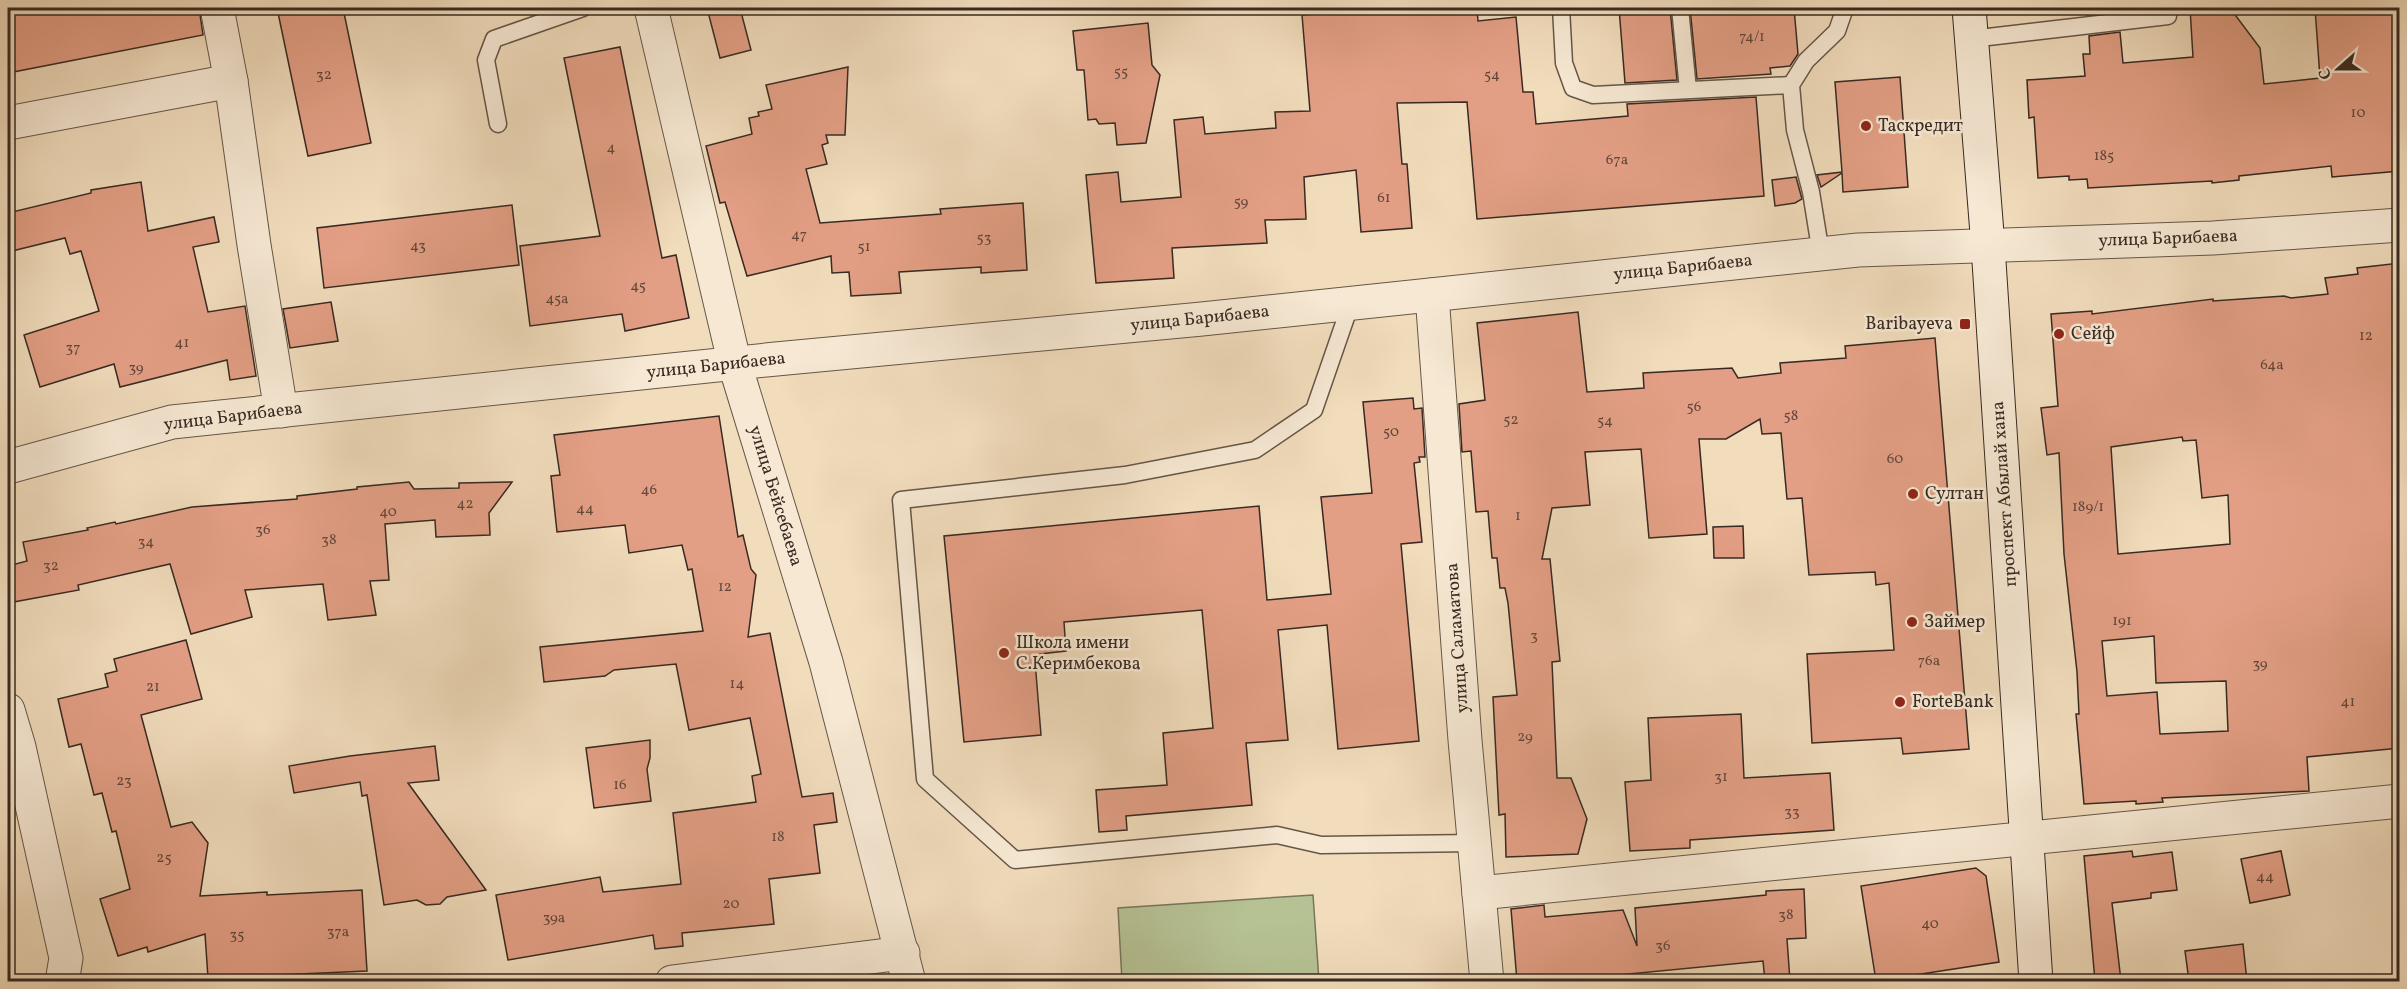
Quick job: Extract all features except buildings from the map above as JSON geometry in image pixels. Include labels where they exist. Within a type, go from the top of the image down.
[{"type":"street","points":[[218,8],[281,411]]},
{"type":"street","name":"улица Бейсебаева","points":[[651,8],[735,365],[826,662],[906,967]]},
{"type":"street","name":"проспект Абылай хана","points":[[1970,23],[1988,246],[2036,981]]},
{"type":"street","points":[[8,123],[231,81]]},
{"type":"street","name":"улица Барибаева","points":[[8,467],[172,422],[1858,250],[2213,238],[2400,225]]},
{"type":"street","name":"улица Саламатова","points":[[1432,295],[1487,981]]},
{"type":"street","points":[[8,710],[19,747],[66,958],[62,981]]},
{"type":"street","points":[[1479,893],[2400,801]]},
{"type":"street","points":[[672,981],[906,967]]},
{"type":"lane","points":[[498,124],[486,60],[494,39],[583,8]]},
{"type":"lane","points":[[1561,8],[1564,63],[1573,88],[1593,95],[1791,85]]},
{"type":"lane","points":[[1680,8],[1688,90]]},
{"type":"lane","points":[[1821,254],[1810,192],[1795,130],[1791,85],[1806,61],[1837,31],[1845,8]]},
{"type":"lane","points":[[1970,23],[2168,16]]},
{"type":"lane","points":[[1351,303],[1314,410],[1255,450],[1125,475],[901,500],[924,778],[1015,860],[1277,835],[1321,845],[1475,843]]},
{"type":"green space","points":[[1313,895],[1319,981],[1122,981],[1118,908]]},
{"type":"place","name":"Таскредит","points":[[1866,126]]},
{"type":"place","name":"Baribayeva","points":[[1965,324]]},
{"type":"place","name":"Сейф","points":[[2059,334]]},
{"type":"place","name":"Султан","points":[[1913,494]]},
{"type":"place","name":"Займер","points":[[1912,622]]},
{"type":"place","name":"Школа имени С.Керимбекова","points":[[1004,653]]},
{"type":"place","name":"ForteBank","points":[[1900,702]]}]
